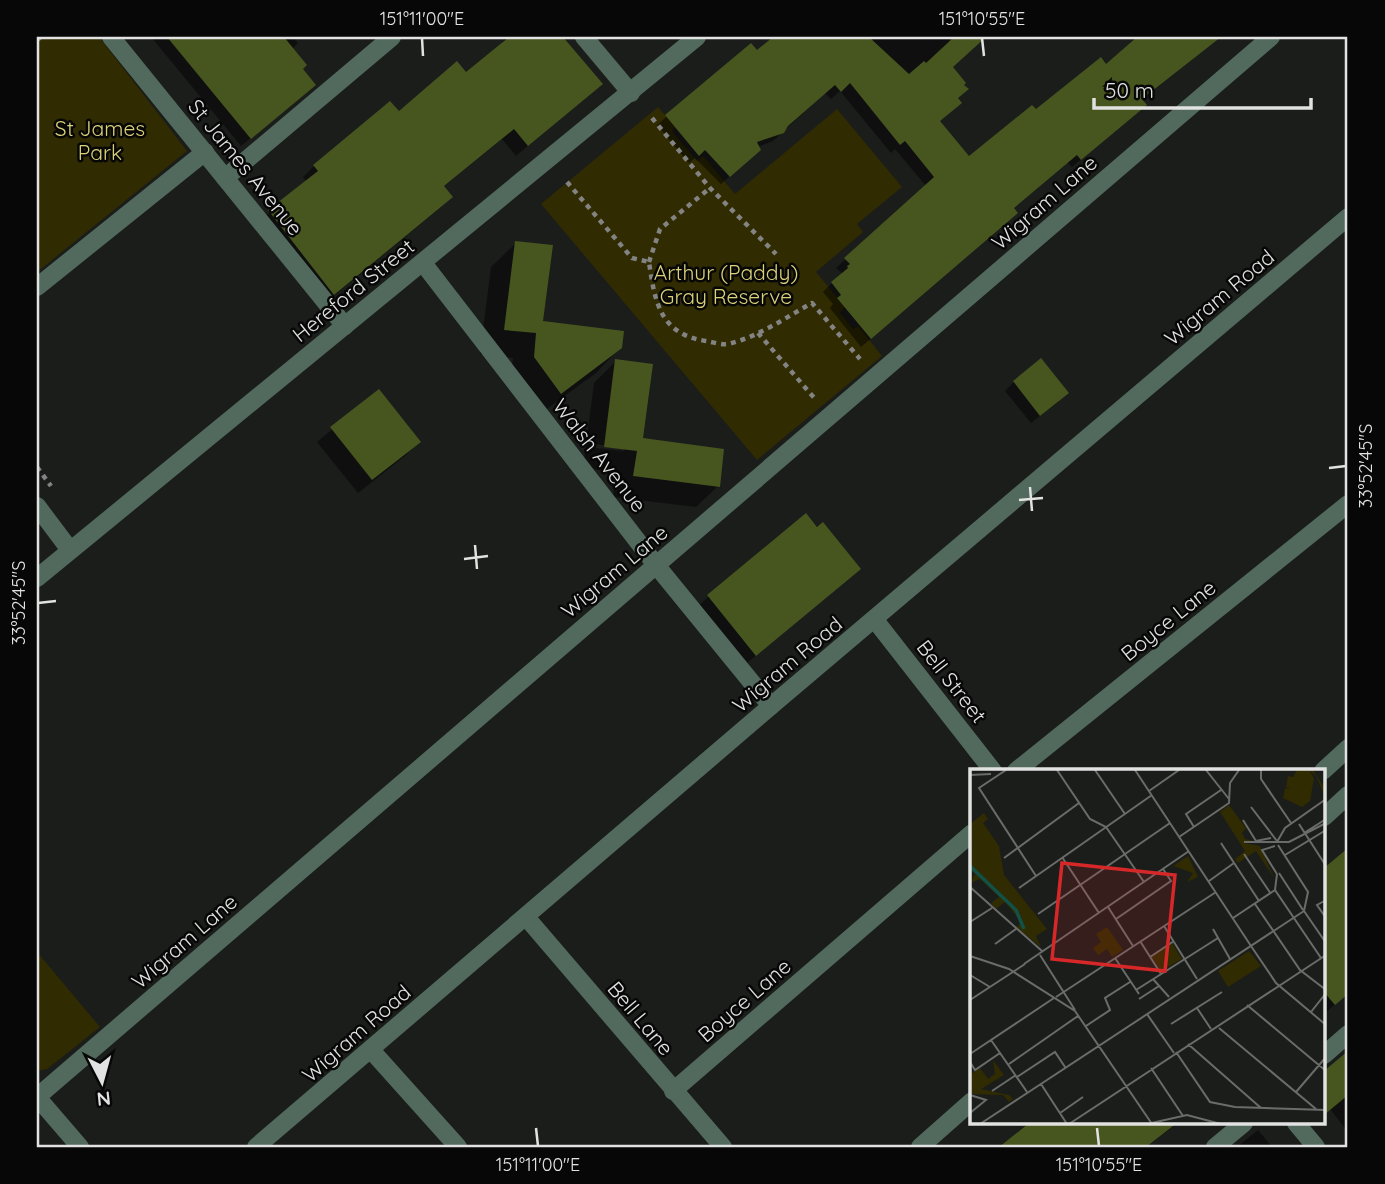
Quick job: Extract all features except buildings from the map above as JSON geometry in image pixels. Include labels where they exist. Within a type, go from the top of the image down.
[{"type":"street","name":"St James Avenue","points":[[111,37],[345,326]]},
{"type":"street","points":[[225,178],[392,37]]},
{"type":"street","points":[[584,37],[631,93]]},
{"type":"street","name":"Hereford Street","points":[[37,578],[697,37]]},
{"type":"street","name":"Wigram Lane","points":[[80,1147],[37,1097],[1271,37]]},
{"type":"street","points":[[37,288],[205,152]]},
{"type":"street","name":"Wigram Road","points":[[256,1147],[1348,217]]},
{"type":"street","name":"Walsh Avenue","points":[[423,262],[656,565],[771,706]]},
{"type":"street","name":"Boyce Lane","points":[[1018,769],[1348,504]]},
{"type":"street","points":[[37,506],[70,550]]},
{"type":"street","name":"Bell Street","points":[[874,620],[991,769]]},
{"type":"street","points":[[1325,769],[1348,748]]},
{"type":"street","points":[[1326,815],[1348,795]]},
{"type":"street","name":"Boyce Lane","points":[[673,1091],[970,835]]},
{"type":"street","name":"Bell Lane","points":[[526,917],[723,1147]]},
{"type":"street","points":[[1326,1053],[1348,1034]]},
{"type":"street","points":[[371,1050],[458,1147]]},
{"type":"street","points":[[920,1147],[970,1103]]},
{"type":"street","points":[[1215,1147],[1243,1124]]},
{"type":"street","points":[[1297,1124],[1316,1147]]},
{"type":"path","points":[[37,40],[41,37]]},
{"type":"path","points":[[652,118],[710,188],[776,254]]},
{"type":"path","points":[[567,183],[632,258],[649,262]]},
{"type":"path","points":[[710,188],[660,229],[649,262],[653,291],[665,322],[687,338],[726,345],[758,333],[812,303],[876,378]]},
{"type":"path","points":[[758,333],[823,408]]},
{"type":"green space","name":"St James Park","points":[[37,37],[99,37],[187,151],[37,272]]},
{"type":"green space","name":"Arthur (Paddy) Gray Reserve","points":[[658,107],[675,127],[672,131],[697,161],[703,156],[735,194],[837,109],[902,187],[857,224],[863,232],[816,272],[845,307],[840,313],[853,329],[858,326],[882,356],[757,460],[541,204]]},
{"type":"green space","points":[[37,952],[100,1027],[47,1069],[37,1071]]}]
